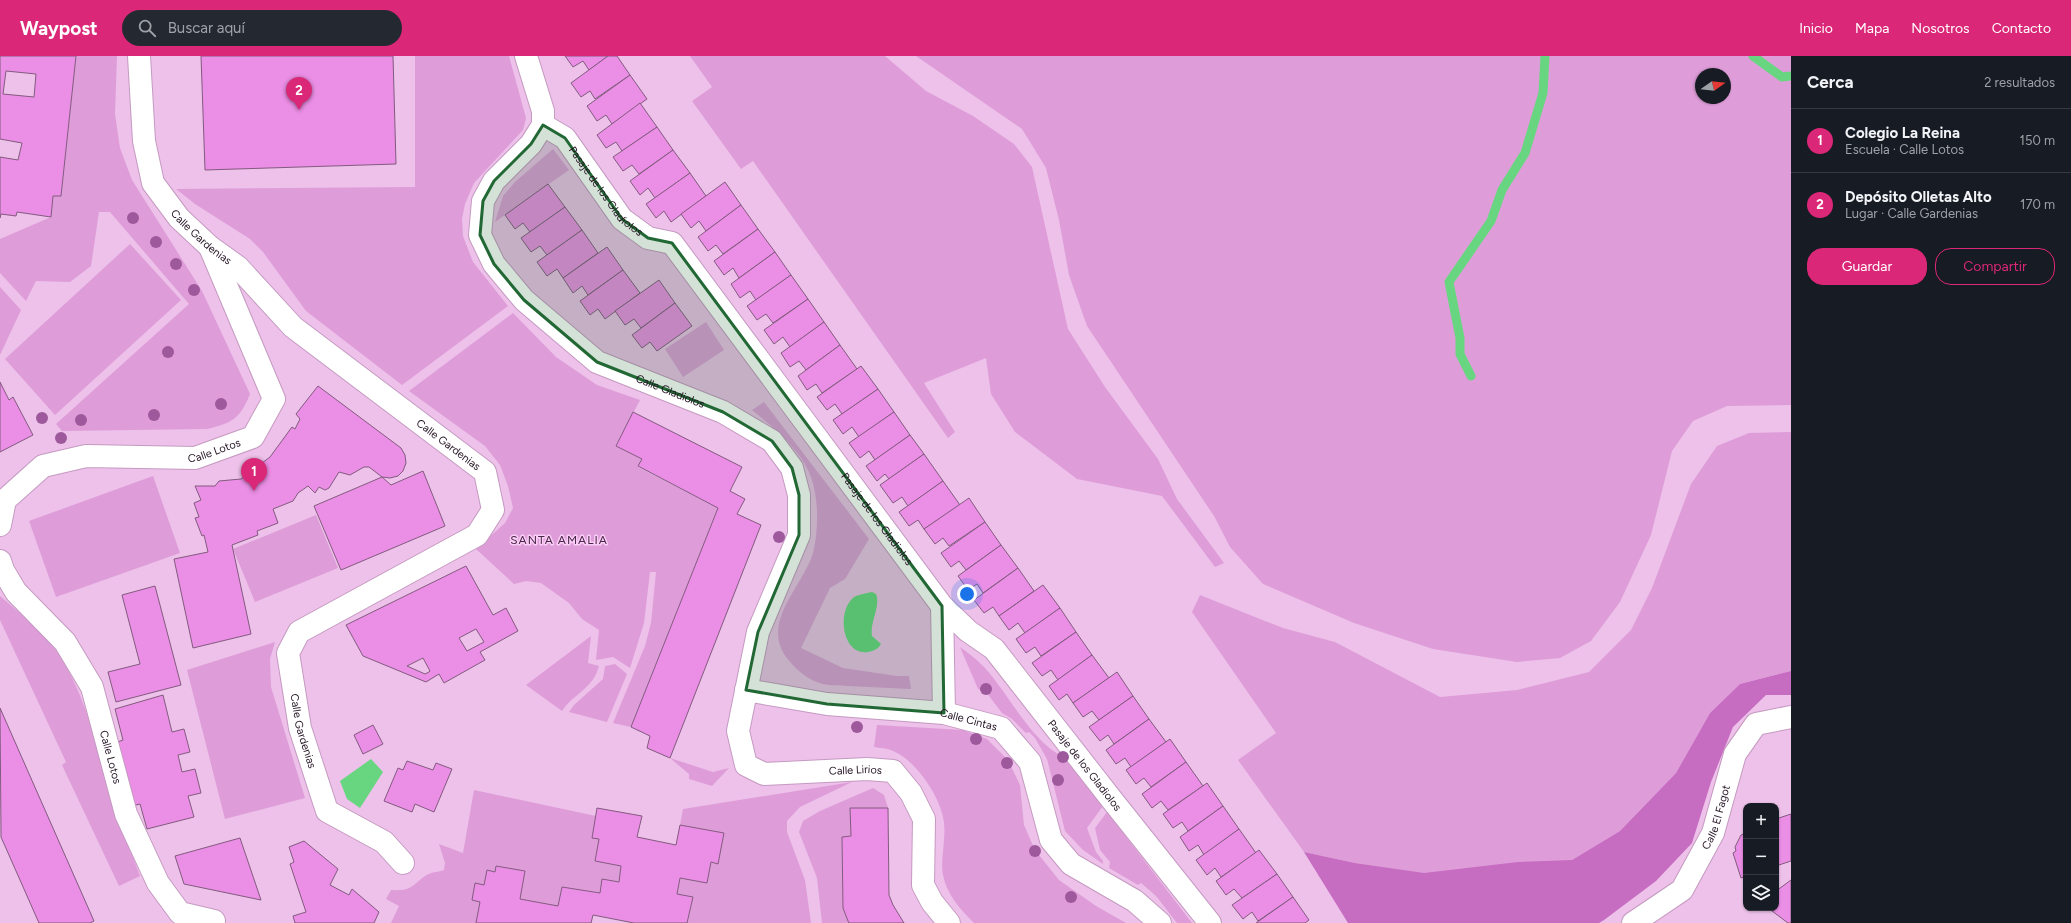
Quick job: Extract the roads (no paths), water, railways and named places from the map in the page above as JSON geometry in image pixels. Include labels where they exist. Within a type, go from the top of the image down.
[{"type":"street","name":"Calle Gardenias","points":[[139,56],[144,141],[153,183],[179,218],[210,247],[238,267],[293,327],[485,472],[493,510],[477,535],[298,632],[288,653],[300,728],[327,811],[384,842],[403,863]]},
{"type":"street","points":[[526,56],[543,111],[543,125]]},
{"type":"street","name":"Pasaje de los Gladiolos","points":[[543,125],[565,138],[622,219],[648,238],[672,243],[942,606],[968,631],[994,648],[1210,923]]},
{"type":"street","name":"Calle Gladiolos","points":[[543,125],[531,144],[494,181],[483,201],[480,235],[494,264],[524,300],[597,362],[722,412],[772,441],[792,468],[800,494],[799,535],[758,632],[738,731],[746,765]]},
{"type":"street","name":"Calle Lotos","points":[[0,525],[5,500],[43,466],[86,456],[195,458],[253,437],[274,399],[210,247]]},
{"type":"street","name":"Calle Lotos","points":[[0,561],[2,570],[16,592],[65,642],[92,687],[126,814],[158,883],[180,913],[214,921]]},
{"type":"street","points":[[942,606],[944,713]]},
{"type":"street","name":"Calle Cintas","points":[[746,690],[827,704],[944,713],[1001,728],[1030,762],[1051,840],[1071,864],[1135,901],[1160,923]]},
{"type":"street","name":"Calle El Fagot","points":[[1633,923],[1682,890],[1713,833],[1735,754],[1756,724],[1791,717]]},
{"type":"street","name":"Calle Lirios","points":[[746,765],[764,774],[867,769],[893,771],[911,793],[924,819],[923,885],[932,902],[949,923]]},
{"type":"waterway","points":[[1471,376],[1460,354],[1460,338],[1449,282],[1491,221],[1502,190],[1525,153],[1543,93],[1545,56]]},
{"type":"waterway","points":[[1753,56],[1782,77],[1791,76]]},
{"type":"place","name":"Depósito Olletas Alto","points":[[299,110]]},
{"type":"place","name":"Colegio La Reina","points":[[254,491]]},
{"type":"district","name":"SANTA AMALIA","points":[[559,540]]}]
